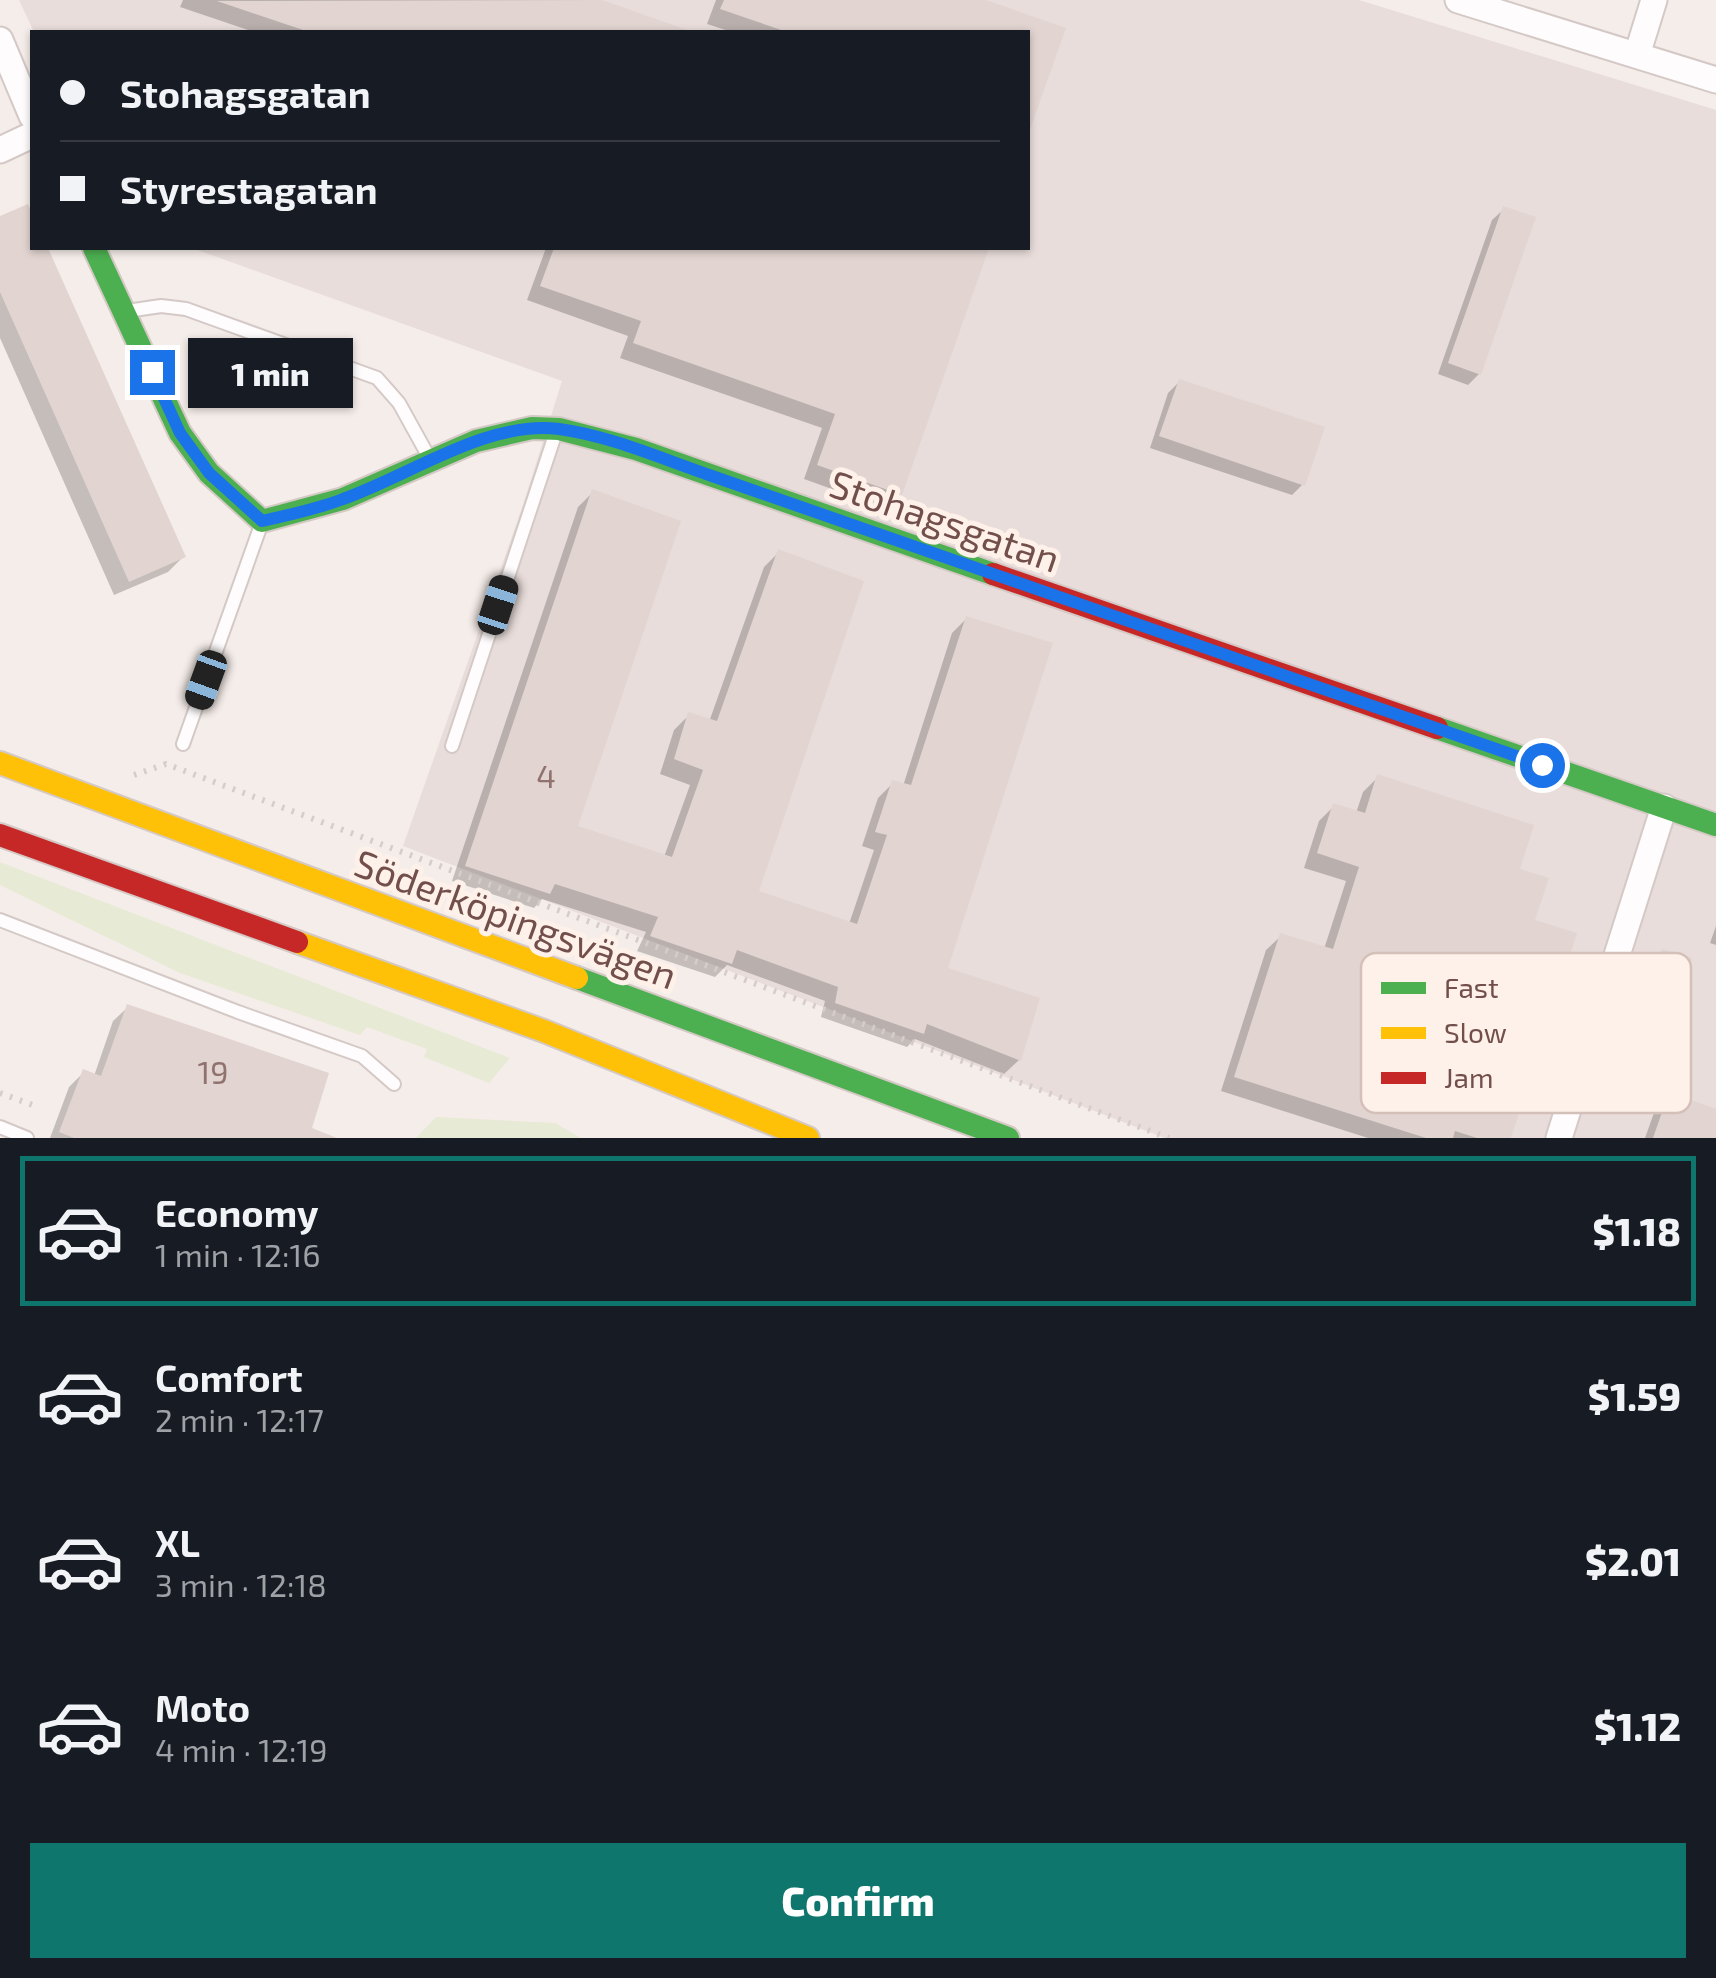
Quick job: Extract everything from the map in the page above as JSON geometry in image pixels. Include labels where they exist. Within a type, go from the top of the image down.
[{"type":"main road","points":[[95,250],[180,433],[209,473],[262,521]]},
{"type":"main road","name":"Stohagsgatan","points":[[262,521],[346,498],[479,441],[521,429],[557,429],[605,440],[712,476],[1716,825]]},
{"type":"main road","name":"Söderköpingsvägen","points":[[0,763],[1008,1138]]},
{"type":"main road","points":[[0,835],[544,1031],[808,1138]]},
{"type":"street","points":[[1458,0],[1716,80]]},
{"type":"street","points":[[1638,55],[1654,0]]},
{"type":"street","points":[[0,40],[30,111]]},
{"type":"street","points":[[0,150],[30,136]]},
{"type":"street","points":[[1618,953],[1664,807]]},
{"type":"street","points":[[1559,1138],[1567,1113]]},
{"type":"lane","points":[[123,311],[161,306],[186,309],[377,378],[399,403],[431,461]]},
{"type":"lane","points":[[452,746],[557,429]]},
{"type":"lane","points":[[183,744],[262,521]]},
{"type":"lane","points":[[0,920],[362,1056],[394,1084]]},
{"type":"lane","points":[[0,1128],[27,1138]]},
{"type":"path","points":[[123,773],[136,775],[166,764],[1169,1138]]},
{"type":"path","points":[[0,1093],[38,1107]]},
{"type":"shaded area","points":[[19,0],[1359,0],[1716,110],[1716,1138],[1165,1138],[403,846],[523,505],[562,381],[198,250],[1030,250],[1030,30],[33,30]]},
{"type":"green space","points":[[0,862],[510,1058],[489,1083],[424,1057],[427,1049],[367,1027],[360,1035],[180,973],[0,885]]},
{"type":"green space","points":[[436,1117],[555,1123],[581,1138],[416,1138]]},
{"type":"building","points":[[602,0],[687,30],[303,30],[217,1]]},
{"type":"building","points":[[724,0],[986,0],[1066,28],[1030,129],[1030,30],[781,30],[720,9]]},
{"type":"building","points":[[28,204],[30,250],[49,250],[186,557],[129,582],[0,292],[0,216]]},
{"type":"building","points":[[1503,206],[1536,217],[1481,375],[1448,363]]},
{"type":"building","points":[[553,250],[988,250],[902,495],[817,465],[835,414],[633,343],[641,321],[540,286]]},
{"type":"building","points":[[1179,379],[1325,427],[1305,486],[1159,436]]},
{"type":"building","points":[[592,489],[681,521],[578,826],[672,857],[703,770],[674,759],[688,712],[717,721],[778,549],[864,581],[759,891],[857,924],[887,835],[875,832],[892,780],[911,785],[966,616],[1053,643],[948,968],[1040,998],[1021,1061],[927,1024],[924,1034],[835,1003],[838,987],[737,950],[732,964],[650,936],[658,917],[555,884],[550,894],[465,866]]},
{"type":"building","points":[[1377,774],[1534,825],[1520,869],[1549,878],[1535,920],[1577,933],[1571,953],[1361,953],[1361,1113],[1519,1113],[1511,1138],[1477,1138],[1455,1131],[1453,1138],[1426,1138],[1234,1077],[1280,933],[1333,949],[1359,867],[1317,853],[1333,803],[1365,813]]},
{"type":"building","points":[[127,1004],[329,1073],[312,1128],[337,1138],[74,1138],[59,1132],[83,1069],[101,1076]]},
{"type":"building","points":[[1691,1100],[1716,1109],[1716,1138],[1653,1138],[1662,1113],[1691,1113]]},
{"type":"traffic: fast","points":[[95,250],[180,433],[209,473],[262,521],[343,499],[476,441],[532,428],[559,429],[636,449],[993,574]]},
{"type":"traffic: fast","points":[[1437,728],[1716,825]]},
{"type":"traffic: fast","points":[[577,978],[1008,1138]]},
{"type":"traffic: slow","points":[[0,763],[577,978]]},
{"type":"traffic: slow","points":[[297,942],[544,1031],[808,1138]]},
{"type":"traffic: jam","points":[[993,574],[1437,728]]},
{"type":"traffic: jam","points":[[0,835],[297,942]]},
{"type":"route","points":[[152,372],[180,433],[209,473],[262,521],[346,498],[479,441],[521,429],[557,429],[605,440],[712,476],[1542,765]]}]
